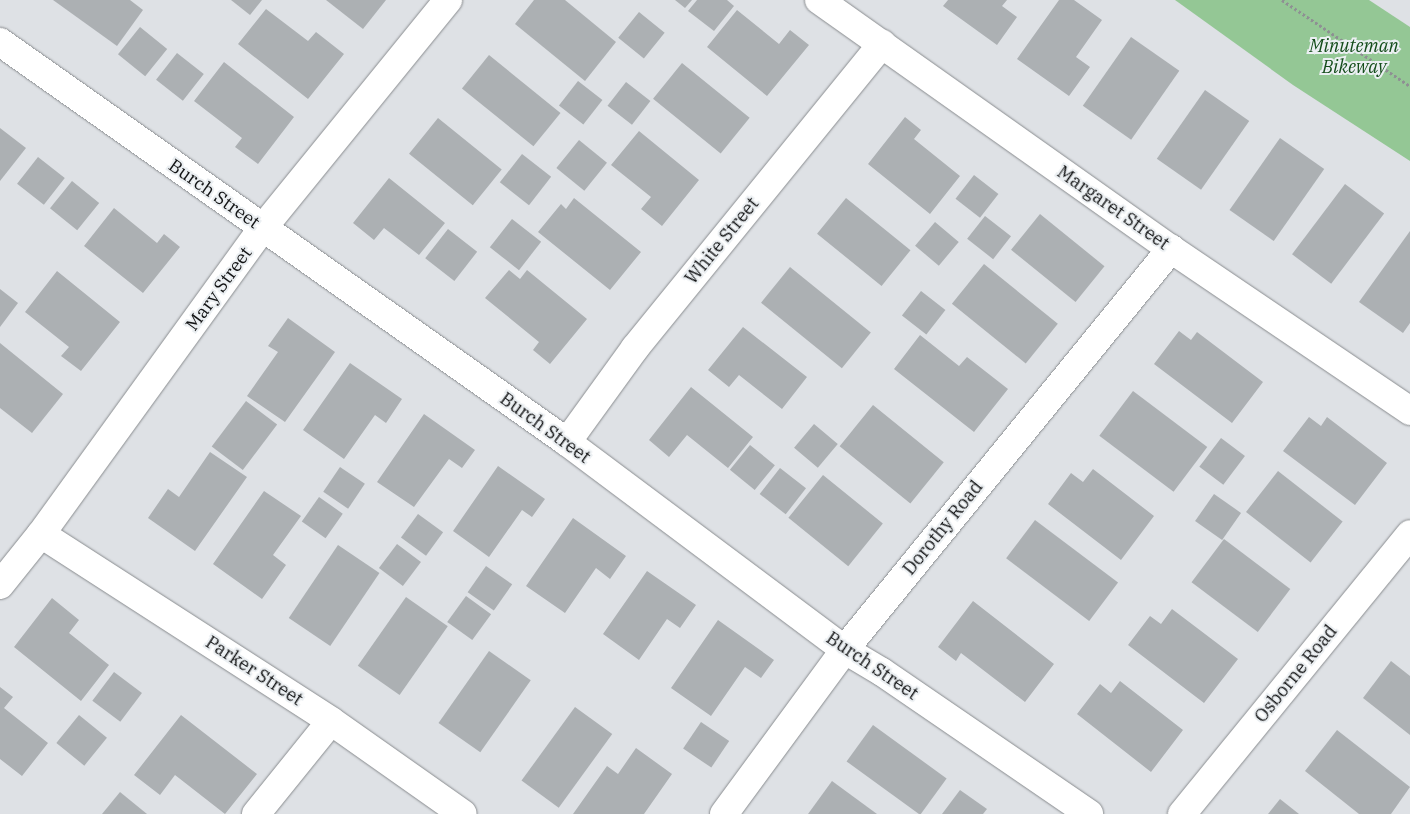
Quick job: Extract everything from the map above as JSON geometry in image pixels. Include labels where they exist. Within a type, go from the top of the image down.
[{"type":"street","name":"Mary Street","points":[[0,585],[41,534],[262,229],[448,0]]},
{"type":"street","name":"Margaret Street","points":[[819,0],[1170,249],[1410,412]]},
{"type":"street","name":"Burch Street","points":[[0,42],[262,229],[566,442],[845,650],[882,672],[1089,814]]},
{"type":"street","name":"White Street","points":[[566,442],[641,340],[882,44]]},
{"type":"street","name":"Dorothy Road","points":[[724,814],[845,650],[1170,249]]},
{"type":"street","name":"Parker Street","points":[[41,534],[331,721],[463,814]]},
{"type":"street","name":"Osborne Road","points":[[1182,814],[1410,534]]},
{"type":"street","points":[[256,814],[331,721]]},
{"type":"path","points":[[1282,0],[1410,86]]},
{"type":"green space","name":"Minuteman Bikeway","points":[[1175,0],[1369,0],[1410,27],[1410,161],[1293,85]]},
{"type":"building","points":[[53,0],[130,0],[143,10],[117,46]]},
{"type":"building","points":[[231,0],[262,0],[250,15]]},
{"type":"building","points":[[326,0],[386,0],[363,29]]},
{"type":"building","points":[[534,0],[565,0],[616,42],[585,81],[515,24]]},
{"type":"building","points":[[675,0],[692,0],[685,8]]},
{"type":"building","points":[[697,0],[727,0],[734,6],[714,31],[688,11]]},
{"type":"building","points":[[948,0],[1007,0],[1002,6],[1017,17],[997,45],[943,6]]},
{"type":"building","points":[[1059,0],[1074,0],[1102,20],[1076,57],[1090,67],[1069,96],[1017,59]]},
{"type":"building","points":[[266,9],[308,41],[316,32],[344,54],[308,99],[238,44]]},
{"type":"building","points":[[737,10],[779,44],[790,30],[809,45],[767,96],[707,47]]},
{"type":"building","points":[[639,12],[665,33],[644,58],[618,38]]},
{"type":"building","points":[[140,27],[167,49],[145,76],[118,54]]},
{"type":"building","points":[[1131,37],[1179,71],[1131,140],[1083,106]]},
{"type":"building","points":[[177,53],[204,74],[183,101],[156,80]]},
{"type":"building","points":[[489,55],[560,113],[533,146],[462,88]]},
{"type":"building","points":[[224,62],[294,117],[258,164],[235,147],[242,138],[194,101]]},
{"type":"building","points":[[682,63],[750,118],[721,153],[653,99]]},
{"type":"building","points":[[578,81],[602,100],[583,125],[559,105]]},
{"type":"building","points":[[626,82],[650,101],[632,125],[608,106]]},
{"type":"building","points":[[1205,90],[1249,121],[1201,190],[1157,159]]},
{"type":"building","points":[[905,117],[921,130],[914,139],[960,176],[930,214],[868,164]]},
{"type":"building","points":[[438,118],[502,170],[473,205],[409,154]]},
{"type":"building","points":[[0,128],[26,148],[0,181]]},
{"type":"building","points":[[639,131],[699,180],[662,226],[641,209],[651,197],[611,165]]},
{"type":"building","points":[[1280,138],[1324,169],[1274,241],[1230,210]]},
{"type":"building","points":[[579,140],[607,163],[584,191],[556,168]]},
{"type":"building","points":[[522,154],[551,177],[529,205],[500,182]]},
{"type":"building","points":[[38,157],[65,178],[44,205],[17,184]]},
{"type":"building","points":[[974,175],[998,194],[980,218],[956,199]]},
{"type":"building","points":[[389,178],[445,223],[419,255],[384,228],[374,240],[353,223]]},
{"type":"building","points":[[72,181],[99,203],[77,230],[50,208]]},
{"type":"building","points":[[1345,184],[1384,213],[1331,284],[1292,254]]},
{"type":"building","points":[[574,198],[641,252],[610,290],[538,232],[561,204],[566,209]]},
{"type":"building","points":[[846,198],[911,250],[882,286],[817,234]]},
{"type":"building","points":[[114,208],[157,243],[164,234],[180,247],[143,293],[84,246]]},
{"type":"building","points":[[1040,214],[1105,266],[1076,302],[1011,250]]},
{"type":"building","points":[[985,216],[1011,236],[993,259],[967,239]]},
{"type":"building","points":[[512,219],[541,242],[519,270],[490,247]]},
{"type":"building","points":[[935,222],[959,242],[939,266],[915,246]]},
{"type":"building","points":[[448,229],[477,252],[454,281],[425,258]]},
{"type":"building","points":[[1410,231],[1410,323],[1403,333],[1359,302]]},
{"type":"building","points":[[984,264],[1058,324],[1026,363],[952,304]]},
{"type":"building","points":[[790,267],[871,332],[842,368],[761,303]]},
{"type":"building","points":[[509,270],[520,279],[527,270],[587,319],[550,364],[533,350],[539,342],[485,298]]},
{"type":"building","points":[[57,271],[120,322],[81,371],[61,356],[69,347],[25,312]]},
{"type":"building","points":[[0,289],[18,303],[0,327]]},
{"type":"building","points":[[921,291],[945,310],[926,335],[902,315]]},
{"type":"building","points":[[288,318],[335,352],[285,422],[247,396],[278,352],[268,346]]},
{"type":"building","points":[[743,327],[807,377],[782,409],[739,375],[729,387],[708,370]]},
{"type":"building","points":[[1179,331],[1191,340],[1197,332],[1263,382],[1232,423],[1154,364]]},
{"type":"building","points":[[920,335],[959,366],[967,357],[1008,389],[974,432],[894,369]]},
{"type":"building","points":[[0,343],[63,394],[32,433],[0,408]]},
{"type":"building","points":[[350,363],[402,399],[386,423],[375,415],[344,459],[303,430]]},
{"type":"building","points":[[691,387],[753,437],[728,468],[687,435],[669,457],[649,440]]},
{"type":"building","points":[[1133,391],[1207,447],[1174,492],[1099,436]]},
{"type":"building","points":[[246,401],[277,424],[243,470],[212,447]]},
{"type":"building","points":[[873,405],[944,462],[910,503],[840,446]]},
{"type":"building","points":[[424,414],[475,450],[462,468],[449,459],[414,507],[377,482]]},
{"type":"building","points":[[1309,417],[1321,426],[1327,417],[1387,463],[1355,505],[1283,451]]},
{"type":"building","points":[[814,424],[838,444],[818,468],[794,448]]},
{"type":"building","points":[[1221,438],[1245,456],[1223,485],[1199,467]]},
{"type":"building","points":[[750,445],[775,465],[755,490],[730,470]]},
{"type":"building","points":[[210,452],[247,477],[195,551],[148,518],[168,489],[179,497]]},
{"type":"building","points":[[498,466],[545,499],[532,517],[522,510],[489,557],[453,531]]},
{"type":"building","points":[[340,467],[365,484],[348,509],[323,492]]},
{"type":"building","points":[[780,468],[806,488],[786,514],[760,494]]},
{"type":"building","points":[[1093,469],[1154,516],[1121,560],[1048,504],[1071,473],[1083,482]]},
{"type":"building","points":[[1278,471],[1343,521],[1311,562],[1246,512]]},
{"type":"building","points":[[823,475],[883,523],[848,566],[788,518]]},
{"type":"building","points":[[264,491],[301,516],[273,555],[286,565],[262,599],[213,564]]},
{"type":"building","points":[[1214,494],[1241,513],[1222,540],[1195,521]]},
{"type":"building","points":[[319,497],[343,514],[326,538],[302,522]]},
{"type":"building","points":[[418,514],[443,532],[426,556],[401,537]]},
{"type":"building","points":[[573,518],[626,556],[610,579],[596,568],[565,613],[526,586]]},
{"type":"building","points":[[1035,520],[1118,583],[1089,621],[1006,558]]},
{"type":"building","points":[[1224,539],[1290,589],[1258,632],[1192,582]]},
{"type":"building","points":[[397,544],[421,562],[403,586],[379,568]]},
{"type":"building","points":[[338,545],[379,573],[330,646],[289,618]]},
{"type":"building","points":[[486,566],[512,584],[494,611],[468,592]]},
{"type":"building","points":[[647,571],[696,605],[680,628],[667,619],[639,660],[603,634]]},
{"type":"building","points":[[466,596],[491,614],[472,640],[447,622]]},
{"type":"building","points":[[406,597],[448,626],[400,695],[358,666]]},
{"type":"building","points":[[52,598],[79,620],[69,633],[109,665],[81,701],[14,647]]},
{"type":"building","points":[[973,601],[1054,664],[1025,702],[961,653],[956,661],[938,647]]},
{"type":"building","points":[[1172,609],[1238,659],[1204,703],[1128,645],[1150,616],[1161,624]]},
{"type":"building","points":[[718,620],[774,660],[761,678],[745,667],[711,716],[671,688]]},
{"type":"building","points":[[489,651],[531,680],[480,752],[439,723]]},
{"type":"building","points":[[1391,661],[1410,676],[1410,735],[1363,698]]},
{"type":"building","points":[[114,672],[142,693],[120,722],[92,701]]},
{"type":"building","points":[[1120,681],[1183,730],[1151,772],[1077,714],[1100,684],[1111,693]]},
{"type":"building","points":[[0,687],[13,697],[4,708],[48,743],[22,776],[0,759]]},
{"type":"building","points":[[575,707],[612,734],[559,808],[522,781]]},
{"type":"building","points":[[79,715],[107,738],[84,766],[56,743]]},
{"type":"building","points":[[181,715],[257,774],[225,814],[175,775],[160,795],[134,775]]},
{"type":"building","points":[[701,722],[729,741],[711,768],[683,749]]},
{"type":"building","points":[[873,725],[947,778],[919,814],[847,761]]},
{"type":"building","points":[[1337,730],[1410,787],[1391,814],[1359,814],[1305,771]]},
{"type":"building","points":[[636,748],[672,774],[644,814],[573,814],[607,766],[618,774]]},
{"type":"building","points":[[832,781],[877,814],[808,814]]},
{"type":"building","points":[[960,790],[987,809],[983,814],[942,814]]},
{"type":"building","points":[[120,792],[147,814],[102,814]]},
{"type":"building","points":[[1280,799],[1299,814],[1268,814]]}]
